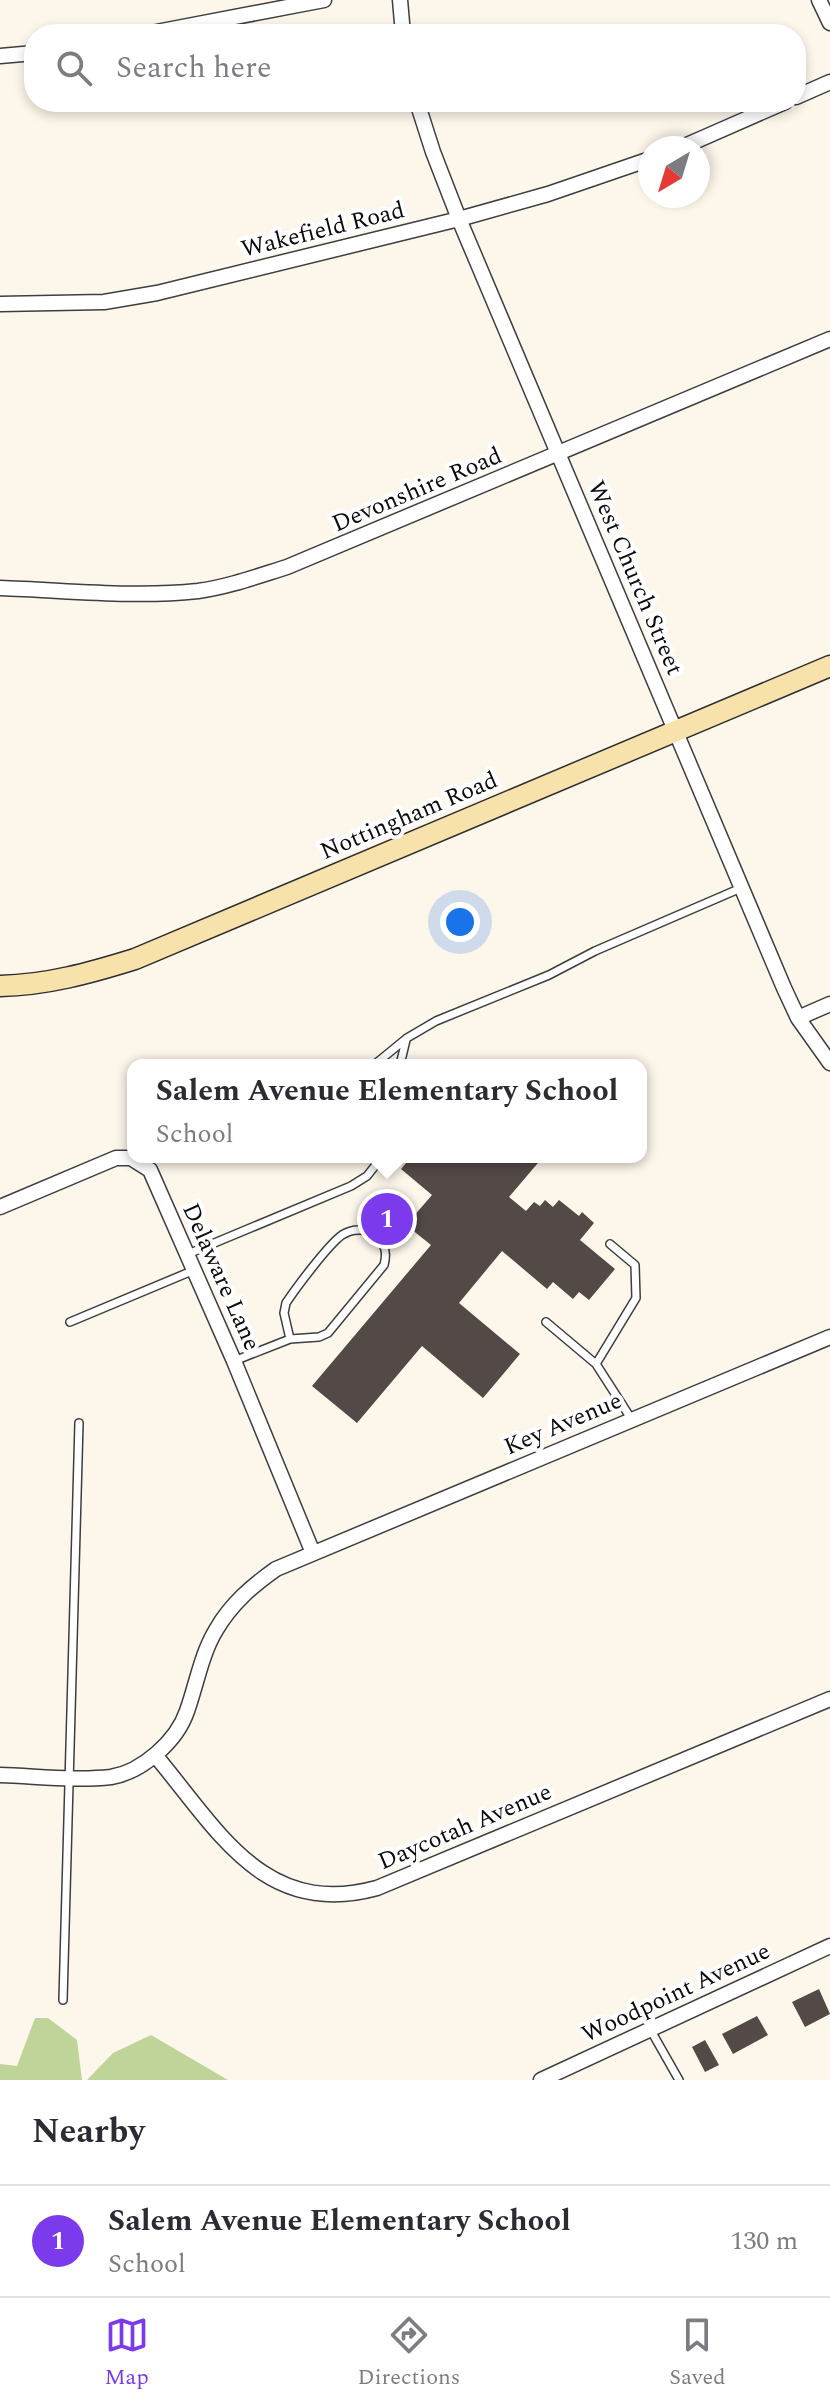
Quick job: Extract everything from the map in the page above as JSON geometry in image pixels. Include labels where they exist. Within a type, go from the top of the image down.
[{"type":"street","points":[[198,24],[324,0]]},
{"type":"street","points":[[400,0],[402,24]]},
{"type":"street","points":[[819,0],[830,23]]},
{"type":"street","points":[[0,56],[24,54]]},
{"type":"street","points":[[806,93],[830,82]]},
{"type":"street","name":"West Church Street","points":[[420,112],[459,219],[741,888],[798,1018],[830,1063]]},
{"type":"street","points":[[707,136],[762,112]]},
{"type":"street","name":"Wakefield Road","points":[[0,304],[104,302],[157,293],[459,219],[548,194],[638,163]]},
{"type":"street","name":"Devonshire Road","points":[[0,588],[147,593],[199,591],[244,581],[287,567],[830,339]]},
{"type":"street","name":"Nottingham Road","points":[[0,986],[79,976],[135,959],[830,666]]},
{"type":"street","points":[[798,1018],[830,1004]]},
{"type":"street","points":[[0,1207],[116,1158]]},
{"type":"street","name":"Delaware Lane","points":[[116,1158],[127,1158]]},
{"type":"street","name":"Delaware Lane","points":[[139,1163],[150,1170],[234,1361],[313,1553]]},
{"type":"street","name":"Key Avenue","points":[[155,1755],[186,1714],[203,1654],[216,1629],[235,1604],[276,1569],[830,1337]]},
{"type":"street","name":"Daycotah Avenue","points":[[155,1755],[234,1849],[260,1873],[282,1885],[305,1892],[323,1896],[351,1895],[377,1888],[830,1699]]},
{"type":"street","points":[[0,1775],[112,1777],[133,1770],[155,1755]]},
{"type":"street","name":"Woodpoint Avenue","points":[[541,2080],[830,1946]]},
{"type":"lane","points":[[381,1059],[407,1038],[436,1021],[549,975],[595,951],[741,888]]},
{"type":"lane","points":[[402,1059],[407,1038]]},
{"type":"lane","points":[[116,1158],[127,1153]]},
{"type":"lane","points":[[186,1255],[351,1186],[367,1176],[377,1163]]},
{"type":"lane","points":[[234,1361],[290,1339],[319,1337],[335,1326],[384,1265],[385,1247],[378,1238],[369,1231],[358,1229],[341,1236],[286,1303],[284,1313],[290,1339]]},
{"type":"lane","points":[[596,1364],[636,1298],[635,1265],[610,1244]]},
{"type":"lane","points":[[70,1322],[192,1271]]},
{"type":"lane","points":[[546,1322],[596,1364],[632,1420]]},
{"type":"lane","points":[[63,2000],[79,1423]]},
{"type":"lane","points":[[650,2029],[679,2080]]},
{"type":"green space","points":[[35,2018],[48,2018],[77,2040],[82,2080],[0,2080],[0,2064],[17,2066]]},
{"type":"green space","points":[[151,2035],[228,2080],[87,2080],[113,2053]]},
{"type":"building","points":[[406,1163],[538,1163],[509,1197],[526,1211],[534,1202],[540,1206],[545,1200],[553,1207],[559,1200],[579,1216],[582,1212],[594,1223],[580,1240],[615,1269],[589,1300],[579,1292],[573,1299],[553,1282],[547,1289],[502,1251],[459,1303],[520,1354],[483,1398],[422,1346],[357,1423],[312,1386],[431,1245],[406,1225],[432,1195],[401,1169]]},
{"type":"building","points":[[819,1989],[830,2014],[805,2027],[792,2002]]},
{"type":"building","points":[[757,2016],[768,2035],[733,2054],[722,2034]]},
{"type":"building","points":[[705,2040],[719,2065],[705,2072],[692,2047]]},
{"type":"place","name":"Salem Avenue Elementary School","points":[[387,1219]]}]
